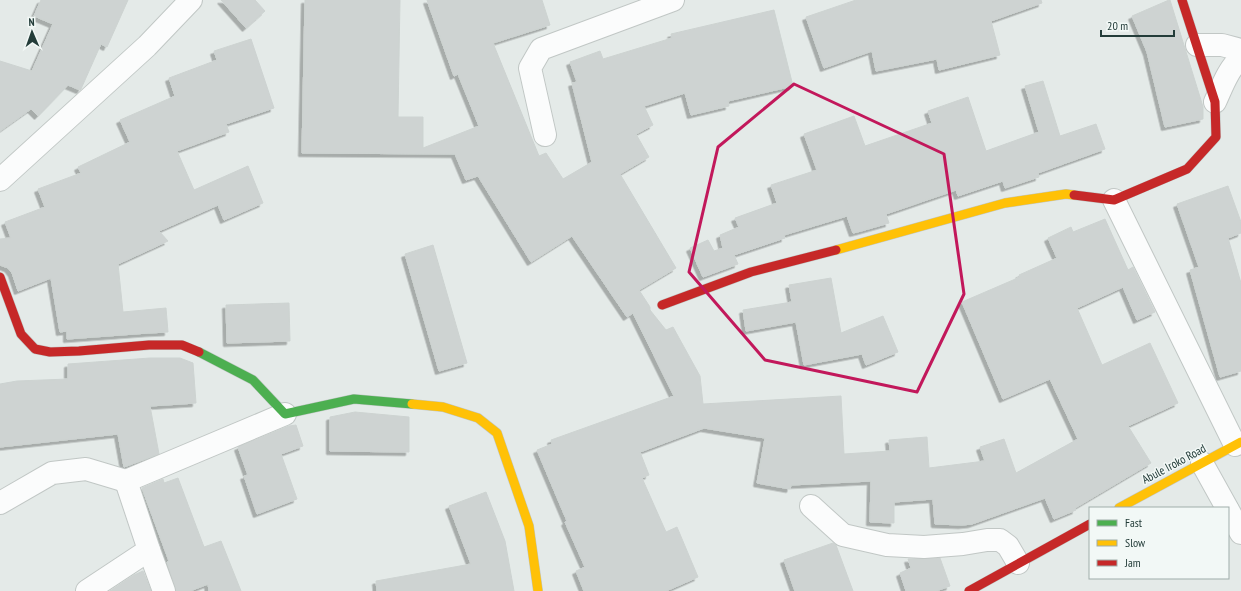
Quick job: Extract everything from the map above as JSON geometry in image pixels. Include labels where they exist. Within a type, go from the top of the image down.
[{"type":"street","points":[[0,180],[147,46],[191,0]]},
{"type":"street","points":[[545,134],[530,68],[542,48],[673,0]]},
{"type":"street","points":[[662,305],[751,272],[864,243],[1004,203],[1066,194],[1114,200],[1187,169],[1216,137],[1214,102],[1182,0]]},
{"type":"street","points":[[1197,45],[1222,45],[1241,50]]},
{"type":"street","points":[[1214,102],[1225,80],[1241,58]]},
{"type":"street","points":[[1114,200],[1238,444]]},
{"type":"street","points":[[0,277],[21,334],[35,349],[50,352],[150,345],[182,345],[205,354],[253,380],[285,414]]},
{"type":"street","points":[[0,503],[52,473],[86,469],[126,480],[285,414],[354,400],[443,407],[478,418],[497,434],[528,526],[538,591]]},
{"type":"street","name":"Abule Iroko Road","points":[[1121,507],[1238,444]]},
{"type":"street","points":[[1202,463],[1226,507]]},
{"type":"street","points":[[126,480],[148,550],[164,591]]},
{"type":"street","points":[[811,506],[843,535],[887,545],[924,547],[1000,540],[1008,546],[1018,563]]},
{"type":"street","points":[[1229,512],[1241,533]]},
{"type":"street","points":[[969,591],[1089,525]]},
{"type":"street","points":[[87,591],[148,550]]},
{"type":"highlighted area","points":[[794,84],[944,154],[964,294],[917,392],[765,360],[689,272],[718,147]]},
{"type":"building","points":[[41,0],[128,0],[107,47],[101,44],[81,89],[80,90],[68,85],[38,116],[31,109],[0,131],[0,61],[32,71],[53,24],[34,16]]},
{"type":"building","points":[[221,0],[255,0],[265,11],[246,28]]},
{"type":"building","points":[[305,0],[400,0],[398,117],[423,117],[423,148],[479,126],[458,74],[454,76],[427,0],[542,0],[550,25],[493,43],[539,156],[546,153],[563,179],[592,162],[572,83],[577,82],[570,62],[600,51],[603,59],[672,38],[671,34],[774,10],[793,86],[728,101],[729,106],[691,115],[685,93],[644,106],[653,125],[636,134],[649,157],[620,174],[676,268],[639,290],[650,307],[650,310],[666,330],[673,327],[700,376],[703,404],[841,396],[844,454],[890,451],[889,440],[927,437],[929,468],[985,461],[980,447],[1004,439],[1016,473],[1078,439],[1050,379],[1003,399],[962,302],[1020,277],[1019,275],[1057,258],[1048,238],[1071,227],[1073,232],[1105,219],[1128,270],[1133,267],[1155,312],[1137,320],[1123,287],[1077,308],[1102,365],[1150,343],[1178,403],[1128,426],[1151,463],[1075,508],[1076,510],[1054,519],[1045,498],[972,524],[935,524],[933,499],[894,502],[894,523],[870,522],[871,481],[791,485],[790,489],[757,483],[765,438],[704,428],[640,452],[649,475],[642,478],[666,532],[677,527],[698,577],[666,591],[584,591],[576,571],[585,567],[565,522],[567,521],[537,450],[552,444],[551,440],[674,396],[633,313],[627,317],[572,236],[531,262],[478,176],[466,180],[455,154],[302,153]]},
{"type":"building","points":[[856,0],[1041,0],[1042,3],[991,21],[1000,55],[939,70],[937,59],[876,71],[872,51],[824,68],[806,17]]},
{"type":"building","points":[[1169,0],[1203,107],[1203,119],[1165,127],[1147,52],[1132,16]]},
{"type":"building","points":[[251,39],[274,108],[226,124],[229,132],[177,151],[194,190],[248,166],[263,203],[224,220],[218,205],[159,231],[168,241],[118,264],[123,312],[166,308],[168,332],[67,339],[67,331],[60,332],[51,278],[18,291],[12,273],[8,268],[0,265],[0,239],[11,238],[5,222],[45,207],[38,189],[81,173],[78,167],[130,142],[120,120],[175,96],[169,78],[217,60],[214,51]]},
{"type":"building","points":[[1043,81],[1060,136],[1096,124],[1105,149],[1038,173],[1039,177],[1005,188],[1003,181],[958,196],[956,190],[886,214],[889,223],[861,231],[853,233],[847,216],[784,235],[785,238],[734,255],[738,264],[703,277],[690,248],[708,240],[714,251],[723,248],[720,235],[739,227],[735,218],[777,203],[771,185],[817,170],[804,134],[854,116],[865,146],[932,123],[928,111],[968,97],[986,151],[1039,132],[1025,86]]},
{"type":"building","points":[[1228,186],[1241,222],[1241,233],[1228,238],[1241,283],[1241,371],[1220,377],[1190,270],[1199,267],[1177,204]]},
{"type":"building","points":[[433,245],[467,363],[439,371],[405,254]]},
{"type":"building","points":[[831,278],[841,333],[883,316],[898,352],[866,365],[862,354],[804,365],[796,322],[746,331],[743,310],[792,302],[789,285]]},
{"type":"building","points":[[289,303],[290,341],[227,343],[226,305]]},
{"type":"building","points":[[150,358],[180,358],[193,363],[196,403],[150,406],[159,454],[124,467],[118,434],[0,447],[0,384],[17,381],[68,379],[68,364]]},
{"type":"building","points":[[355,412],[409,417],[409,452],[330,451],[330,417]]},
{"type":"building","points":[[296,425],[303,446],[281,454],[297,499],[257,514],[244,476],[248,475],[238,447],[289,426]]},
{"type":"building","points":[[178,478],[204,547],[221,541],[241,591],[209,591],[208,584],[190,591],[176,591],[167,562],[169,561],[142,488],[163,479],[164,483]]},
{"type":"building","points":[[486,492],[505,541],[514,591],[377,591],[376,581],[471,564],[449,506]]},
{"type":"building","points":[[833,543],[836,545],[853,591],[795,591],[784,560]]},
{"type":"building","points":[[940,558],[950,586],[936,591],[906,591],[900,573],[911,568],[908,559]]},
{"type":"building","points":[[143,571],[151,591],[110,591],[134,575]]},
{"type":"traffic: fast","points":[[199,352],[253,380],[285,414],[354,399],[412,404]]},
{"type":"traffic: slow","points":[[836,250],[1005,203],[1066,194],[1074,195]]},
{"type":"traffic: slow","points":[[412,404],[443,407],[478,418],[497,433],[529,526],[538,591]]},
{"type":"traffic: slow","points":[[1121,507],[1241,442]]},
{"type":"traffic: jam","points":[[1074,195],[1114,200],[1187,169],[1216,137],[1215,102],[1182,0]]},
{"type":"traffic: jam","points":[[662,305],[751,272],[836,250]]},
{"type":"traffic: jam","points":[[0,277],[21,334],[35,349],[50,352],[149,345],[182,345],[199,352]]},
{"type":"traffic: jam","points":[[969,591],[1089,525]]}]
